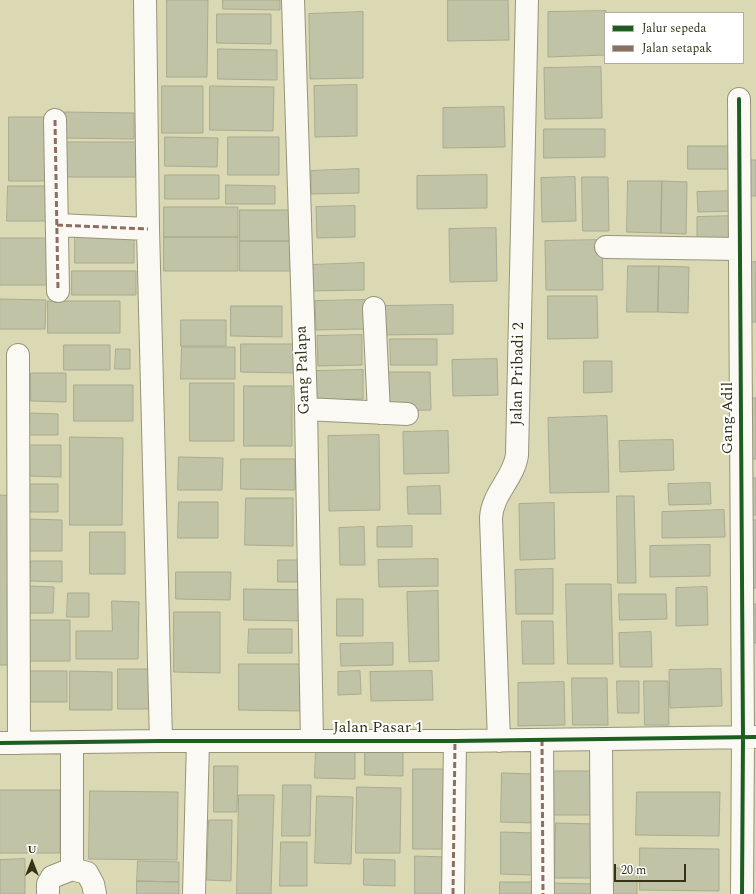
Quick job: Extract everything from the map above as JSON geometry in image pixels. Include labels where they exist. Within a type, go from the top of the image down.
[{"type":"street","points":[[145,0],[148,229],[161,741]]},
{"type":"street","name":"Gang Palapa","points":[[293,0],[306,409],[312,741]]},
{"type":"street","name":"Jalan Pribadi 2","points":[[499,741],[491,518],[496,500],[516,464],[517,455],[527,0]]},
{"type":"street","name":"Gang Adil","points":[[739,99],[739,249],[750,737],[742,894]]},
{"type":"street","points":[[55,120],[58,291]]},
{"type":"street","points":[[57,226],[148,229]]},
{"type":"street","points":[[606,247],[739,249]]},
{"type":"street","points":[[374,308],[379,413]]},
{"type":"street","points":[[10,743],[18,355]]},
{"type":"street","points":[[306,409],[407,414]]},
{"type":"street","name":"Jalan Pasar 1","points":[[10,743],[161,741],[499,741],[750,737]]},
{"type":"street","points":[[542,740],[543,894]]},
{"type":"street","points":[[601,740],[602,894]]},
{"type":"street","points":[[194,894],[198,741]]},
{"type":"street","points":[[452,894],[455,741]]},
{"type":"street","points":[[72,742],[72,869]]},
{"type":"street","points":[[48,894],[48,884],[52,877],[72,869],[87,873],[93,884],[95,894]]},
{"type":"building","points":[[167,0],[208,0],[207,77],[167,77]]},
{"type":"building","points":[[223,0],[280,0],[280,10],[223,9]]},
{"type":"building","points":[[448,0],[508,0],[509,40],[448,41]]},
{"type":"building","points":[[606,11],[604,12],[604,55],[548,57],[548,12]]},
{"type":"building","points":[[363,12],[363,78],[310,79],[309,14]]},
{"type":"building","points":[[217,14],[271,14],[271,44],[217,43]]},
{"type":"building","points":[[218,49],[277,50],[277,80],[218,79]]},
{"type":"building","points":[[601,67],[602,118],[545,119],[544,68]]},
{"type":"building","points":[[357,85],[357,136],[315,137],[314,86]]},
{"type":"building","points":[[162,86],[203,86],[203,133],[162,133]]},
{"type":"building","points":[[210,86],[274,87],[273,131],[210,130]]},
{"type":"building","points":[[504,107],[505,147],[443,148],[443,108]]},
{"type":"building","points":[[65,112],[134,113],[134,139],[65,138]]},
{"type":"building","points":[[9,117],[50,117],[50,181],[9,181]]},
{"type":"building","points":[[544,129],[605,129],[605,157],[544,158]]},
{"type":"building","points":[[165,137],[218,138],[217,167],[165,166]]},
{"type":"building","points":[[228,137],[279,137],[279,175],[228,175]]},
{"type":"building","points":[[61,142],[142,142],[142,177],[61,177]]},
{"type":"building","points":[[688,146],[732,146],[732,169],[688,169]]},
{"type":"building","points":[[750,160],[756,160],[756,196],[750,196]]},
{"type":"building","points":[[359,169],[359,193],[311,194],[311,171]]},
{"type":"building","points":[[165,175],[219,175],[219,199],[165,199]]},
{"type":"building","points":[[487,175],[487,208],[417,209],[417,176]]},
{"type":"building","points":[[575,177],[576,221],[542,222],[541,178]]},
{"type":"building","points":[[582,177],[608,177],[609,231],[583,231]]},
{"type":"building","points":[[628,181],[662,181],[661,233],[627,232]]},
{"type":"building","points":[[662,181],[687,182],[686,234],[661,233]]},
{"type":"building","points":[[226,185],[275,186],[275,204],[226,204]]},
{"type":"building","points":[[8,186],[54,186],[54,221],[7,221]]},
{"type":"building","points":[[737,191],[737,211],[698,212],[697,192]]},
{"type":"building","points":[[355,206],[355,237],[317,238],[316,207]]},
{"type":"building","points":[[164,207],[238,207],[238,237],[164,237]]},
{"type":"building","points":[[240,210],[296,210],[296,241],[240,241]]},
{"type":"building","points":[[736,216],[737,240],[697,241],[697,217]]},
{"type":"building","points":[[496,228],[497,281],[450,282],[449,229]]},
{"type":"building","points":[[75,232],[134,232],[134,263],[75,263]]},
{"type":"building","points":[[164,237],[238,237],[238,271],[164,271]]},
{"type":"building","points":[[0,238],[56,238],[55,285],[0,285]]},
{"type":"building","points":[[602,240],[603,290],[546,290],[545,241]]},
{"type":"building","points":[[240,241],[296,241],[296,271],[240,271]]},
{"type":"building","points":[[756,262],[756,322],[748,322],[747,263]]},
{"type":"building","points":[[364,263],[364,290],[311,291],[311,265]]},
{"type":"building","points":[[628,266],[659,266],[658,312],[627,312]]},
{"type":"building","points":[[659,266],[689,267],[688,313],[658,312]]},
{"type":"building","points":[[72,271],[136,271],[136,295],[72,295]]},
{"type":"building","points":[[548,296],[597,296],[598,338],[548,339]]},
{"type":"building","points":[[0,299],[46,300],[45,329],[0,329]]},
{"type":"building","points":[[365,300],[366,329],[316,330],[315,301]]},
{"type":"building","points":[[48,301],[120,301],[120,333],[48,333]]},
{"type":"building","points":[[453,305],[453,334],[382,335],[382,306]]},
{"type":"building","points":[[231,306],[282,306],[282,337],[231,336]]},
{"type":"building","points":[[181,320],[226,320],[226,346],[181,346]]},
{"type":"building","points":[[362,335],[362,365],[318,366],[317,336]]},
{"type":"building","points":[[390,339],[437,339],[437,365],[391,365]]},
{"type":"building","points":[[241,344],[295,344],[295,373],[241,372]]},
{"type":"building","points":[[64,345],[110,345],[110,370],[64,370]]},
{"type":"building","points":[[182,347],[235,347],[235,379],[181,379]]},
{"type":"building","points":[[116,349],[130,349],[130,369],[115,369]]},
{"type":"building","points":[[497,359],[498,395],[453,396],[452,360]]},
{"type":"building","points":[[584,361],[612,361],[612,392],[584,393]]},
{"type":"building","points":[[363,370],[363,399],[314,400],[314,371]]},
{"type":"building","points":[[385,372],[430,372],[431,410],[385,411]]},
{"type":"building","points":[[31,373],[66,373],[66,402],[31,401]]},
{"type":"building","points":[[190,383],[234,383],[234,441],[190,441]]},
{"type":"building","points":[[74,385],[133,385],[133,421],[74,421]]},
{"type":"building","points":[[244,386],[292,386],[292,446],[244,446]]},
{"type":"building","points":[[749,398],[756,398],[756,459],[750,459]]},
{"type":"building","points":[[30,413],[58,414],[58,435],[29,435]]},
{"type":"building","points":[[607,416],[609,492],[550,493],[548,418]]},
{"type":"building","points":[[448,431],[449,473],[404,474],[403,432]]},
{"type":"building","points":[[379,435],[380,510],[329,511],[328,436]]},
{"type":"building","points":[[70,437],[123,438],[122,525],[70,525]]},
{"type":"building","points":[[673,440],[674,470],[620,472],[619,441]]},
{"type":"building","points":[[30,445],[61,445],[61,477],[30,476]]},
{"type":"building","points":[[179,457],[223,458],[222,490],[178,490]]},
{"type":"building","points":[[241,459],[295,459],[295,490],[241,489]]},
{"type":"building","points":[[751,478],[756,478],[756,515],[752,515]]},
{"type":"building","points":[[710,483],[711,504],[669,505],[668,484]]},
{"type":"building","points":[[29,484],[58,484],[58,512],[29,512]]},
{"type":"building","points":[[440,486],[441,514],[408,514],[407,487]]},
{"type":"building","points":[[0,495],[13,496],[12,665],[0,665]]},
{"type":"building","points":[[617,496],[634,496],[636,583],[618,583]]},
{"type":"building","points":[[246,498],[293,498],[293,546],[245,545]]},
{"type":"building","points":[[179,502],[218,502],[218,538],[178,538]]},
{"type":"building","points":[[554,503],[555,559],[520,560],[519,504]]},
{"type":"building","points":[[724,510],[725,537],[662,538],[662,512]]},
{"type":"building","points":[[30,519],[62,520],[62,551],[29,551]]},
{"type":"building","points":[[753,520],[756,520],[756,588],[754,588]]},
{"type":"building","points":[[412,526],[412,547],[377,547],[377,527]]},
{"type":"building","points":[[364,527],[365,565],[340,565],[339,528]]},
{"type":"building","points":[[90,532],[125,532],[125,574],[90,574]]},
{"type":"building","points":[[710,545],[710,576],[650,577],[650,546]]},
{"type":"building","points":[[438,559],[438,586],[379,587],[378,560]]},
{"type":"building","points":[[278,560],[306,560],[306,582],[278,582]]},
{"type":"building","points":[[31,561],[62,561],[62,582],[30,581]]},
{"type":"building","points":[[553,569],[553,614],[516,614],[515,570]]},
{"type":"building","points":[[176,572],[231,572],[230,600],[176,599]]},
{"type":"building","points":[[566,584],[611,584],[613,664],[568,664]]},
{"type":"building","points":[[29,586],[54,587],[53,613],[29,613]]},
{"type":"building","points":[[707,587],[708,625],[676,626],[676,588]]},
{"type":"building","points":[[244,589],[306,590],[306,621],[244,620]]},
{"type":"building","points":[[438,591],[439,661],[409,662],[407,592]]},
{"type":"building","points":[[68,593],[89,593],[89,617],[67,617]]},
{"type":"building","points":[[619,594],[666,594],[667,619],[620,620]]},
{"type":"building","points":[[337,599],[363,599],[363,636],[337,636]]},
{"type":"building","points":[[112,601],[139,602],[138,659],[76,659],[76,631],[112,631]]},
{"type":"building","points":[[753,604],[756,604],[756,643],[754,643]]},
{"type":"building","points":[[174,612],[220,612],[220,673],[174,672]]},
{"type":"building","points":[[27,620],[70,620],[70,661],[27,661]]},
{"type":"building","points":[[522,621],[553,621],[554,664],[523,664]]},
{"type":"building","points":[[249,629],[292,629],[292,653],[248,653]]},
{"type":"building","points":[[651,632],[652,667],[620,667],[619,633]]},
{"type":"building","points":[[393,643],[393,665],[341,666],[340,644]]},
{"type":"building","points":[[239,664],[303,664],[302,711],[239,710]]},
{"type":"building","points":[[118,669],[156,669],[156,709],[118,709]]},
{"type":"building","points":[[721,669],[722,706],[670,708],[669,670]]},
{"type":"building","points":[[30,671],[67,671],[67,702],[30,702]]},
{"type":"building","points":[[70,671],[112,672],[112,710],[70,710]]},
{"type":"building","points":[[360,671],[361,694],[338,695],[338,672]]},
{"type":"building","points":[[432,671],[433,700],[371,701],[370,672]]},
{"type":"building","points":[[572,678],[607,678],[608,725],[573,725]]},
{"type":"building","points":[[617,681],[639,681],[639,713],[618,713]]},
{"type":"building","points":[[644,681],[668,681],[669,725],[645,725]]},
{"type":"building","points":[[564,682],[565,725],[518,726],[518,683]]},
{"type":"building","points":[[365,744],[403,745],[403,776],[365,775]]},
{"type":"building","points":[[316,746],[355,747],[355,779],[315,778]]},
{"type":"building","points":[[214,766],[238,766],[237,812],[214,812]]},
{"type":"building","points":[[413,769],[451,769],[449,849],[413,849]]},
{"type":"building","points":[[551,771],[596,771],[595,815],[550,815]]},
{"type":"building","points":[[502,773],[536,774],[535,823],[501,822]]},
{"type":"building","points":[[283,785],[311,785],[310,836],[282,836]]},
{"type":"building","points":[[357,787],[401,788],[400,853],[356,853]]},
{"type":"building","points":[[0,790],[60,790],[60,853],[0,853]]},
{"type":"building","points":[[90,791],[178,792],[177,860],[89,859]]},
{"type":"building","points":[[637,792],[720,792],[719,836],[636,835]]},
{"type":"building","points":[[239,795],[274,795],[271,894],[237,894]]},
{"type":"building","points":[[317,796],[353,797],[351,864],[315,863]]},
{"type":"building","points":[[209,820],[232,820],[231,881],[207,880]]},
{"type":"building","points":[[556,823],[595,824],[594,878],[555,878]]},
{"type":"building","points":[[501,832],[535,833],[534,875],[501,874]]},
{"type":"building","points":[[281,842],[307,842],[307,886],[280,886]]},
{"type":"building","points":[[640,848],[719,849],[719,891],[640,890]]},
{"type":"building","points":[[415,856],[445,857],[445,894],[415,894]]},
{"type":"building","points":[[25,859],[25,894],[0,894],[0,860]]},
{"type":"building","points":[[364,859],[395,860],[395,886],[364,885]]},
{"type":"building","points":[[138,861],[179,862],[179,882],[137,881]]},
{"type":"building","points":[[613,868],[637,868],[637,894],[613,894]]},
{"type":"building","points":[[137,881],[179,882],[179,894],[137,894]]},
{"type":"building","points":[[500,882],[533,882],[533,894],[500,894]]},
{"type":"building","points":[[550,883],[593,884],[593,894],[549,894]]},
{"type":"marked path","points":[[55,120],[58,291]]},
{"type":"marked path","points":[[57,225],[148,229]]},
{"type":"marked path","points":[[542,740],[543,894]]},
{"type":"marked path","points":[[453,894],[455,741]]},
{"type":"cycle path","points":[[739,99],[743,737],[742,894]]},
{"type":"cycle path","points":[[0,743],[161,741],[455,741],[756,737]]}]
